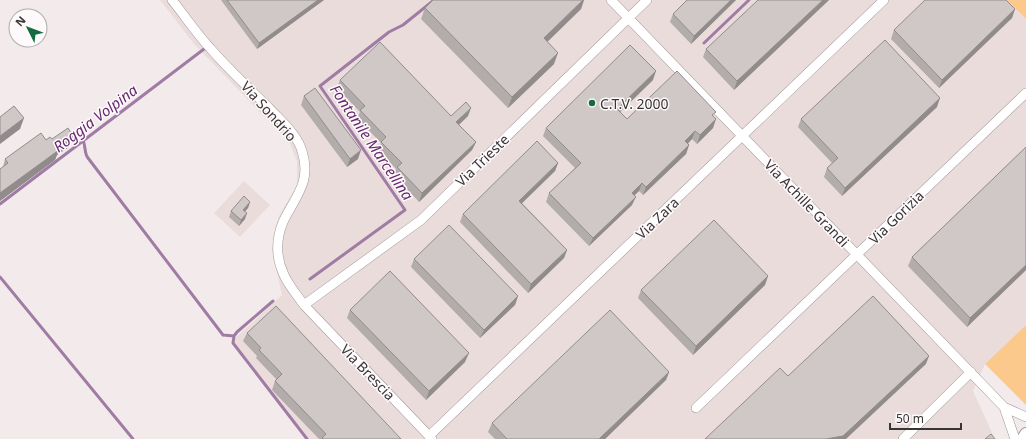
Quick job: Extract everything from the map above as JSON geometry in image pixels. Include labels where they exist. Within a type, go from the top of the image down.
[{"type":"street","name":"Via Sondrio","points":[[172,0],[210,48],[275,114],[294,136],[301,147],[305,163],[304,180],[300,192],[282,224],[278,250],[284,276],[304,305]]},
{"type":"street","name":"Via Achille Grandi","points":[[611,0],[1004,407]]},
{"type":"street","name":"Via Trieste","points":[[304,305],[421,220],[647,0]]},
{"type":"street","name":"Via Zara","points":[[431,438],[884,0]]},
{"type":"street","name":"Via Gorizia","points":[[696,408],[1026,93]]},
{"type":"street","name":"Via Brescia","points":[[304,305],[431,438]]},
{"type":"street","points":[[902,439],[971,372]]},
{"type":"street","points":[[1004,407],[1026,417]]},
{"type":"street","points":[[1004,407],[1015,439]]},
{"type":"street","points":[[1023,439],[1026,434]]},
{"type":"shaded area","points":[[160,0],[1007,0],[1026,19],[1026,325],[985,364],[973,391],[995,439],[306,439],[233,340],[282,295],[272,250],[279,216],[297,185],[297,162],[290,143],[194,44]]},
{"type":"shaded area","points":[[1007,0],[1026,0],[1026,19]]},
{"type":"shaded area","points":[[244,181],[270,205],[240,237],[214,213]]},
{"type":"shaded area","points":[[1026,325],[1026,405],[985,364]]},
{"type":"building","points":[[227,0],[318,0],[259,43]]},
{"type":"building","points":[[433,0],[583,0],[544,38],[558,53],[512,97],[425,8]]},
{"type":"building","points":[[687,0],[731,0],[694,36],[673,14]]},
{"type":"building","points":[[758,0],[823,0],[737,81],[706,49]]},
{"type":"building","points":[[925,0],[1006,0],[1015,9],[942,80],[894,30]]},
{"type":"building","points":[[885,40],[940,98],[845,188],[827,168],[838,158],[801,119]]},
{"type":"building","points":[[380,42],[451,116],[466,102],[471,108],[456,122],[476,142],[422,193],[397,167],[402,163],[381,142],[386,137],[360,110],[365,106],[340,80]]},
{"type":"building","points":[[630,45],[656,71],[617,109],[627,119],[677,71],[716,112],[712,115],[716,119],[700,135],[695,131],[685,141],[689,145],[646,187],[642,183],[632,193],[636,197],[593,238],[549,193],[581,163],[546,128]]},
{"type":"building","points":[[315,88],[361,150],[350,159],[304,96]]},
{"type":"building","points":[[14,106],[24,118],[0,136],[0,117]]},
{"type":"building","points":[[68,128],[73,136],[57,147],[59,150],[0,193],[0,169],[8,163],[5,159],[41,133],[46,140],[50,137],[52,139]]},
{"type":"building","points":[[537,141],[558,163],[519,201],[567,250],[531,284],[463,214]]},
{"type":"building","points":[[1026,147],[1026,265],[970,318],[912,257]]},
{"type":"building","points":[[244,196],[250,202],[243,210],[247,213],[241,220],[231,211]]},
{"type":"building","points":[[714,220],[768,276],[696,346],[641,290]]},
{"type":"building","points":[[449,225],[518,296],[484,330],[414,259]]},
{"type":"building","points":[[390,271],[469,353],[429,391],[350,310]]},
{"type":"building","points":[[873,296],[929,356],[843,436],[826,439],[705,439],[780,368],[788,376]]},
{"type":"building","points":[[276,306],[401,439],[322,438],[326,434],[275,381],[282,374],[259,350],[261,348],[247,333]]},
{"type":"building","points":[[610,310],[669,372],[599,439],[507,439],[492,423]]},
{"type":"building","points":[[991,434],[995,439],[985,439]]},
{"type":"waterway","name":"Fontanile Marcellina","points":[[310,279],[405,210],[320,86],[389,32],[403,25],[434,0]]},
{"type":"waterway","points":[[704,43],[749,0]]},
{"type":"waterway","name":"Roggia Volpina","points":[[0,204],[204,49]]},
{"type":"waterway","points":[[83,140],[88,158],[223,335],[234,336]]},
{"type":"waterway","points":[[0,277],[133,439]]},
{"type":"waterway","name":"Fontanile Marcellina","points":[[273,301],[237,332],[234,336],[233,343],[307,439]]},
{"type":"place","name":"C.T.V. 2000","points":[[592,103]]}]
